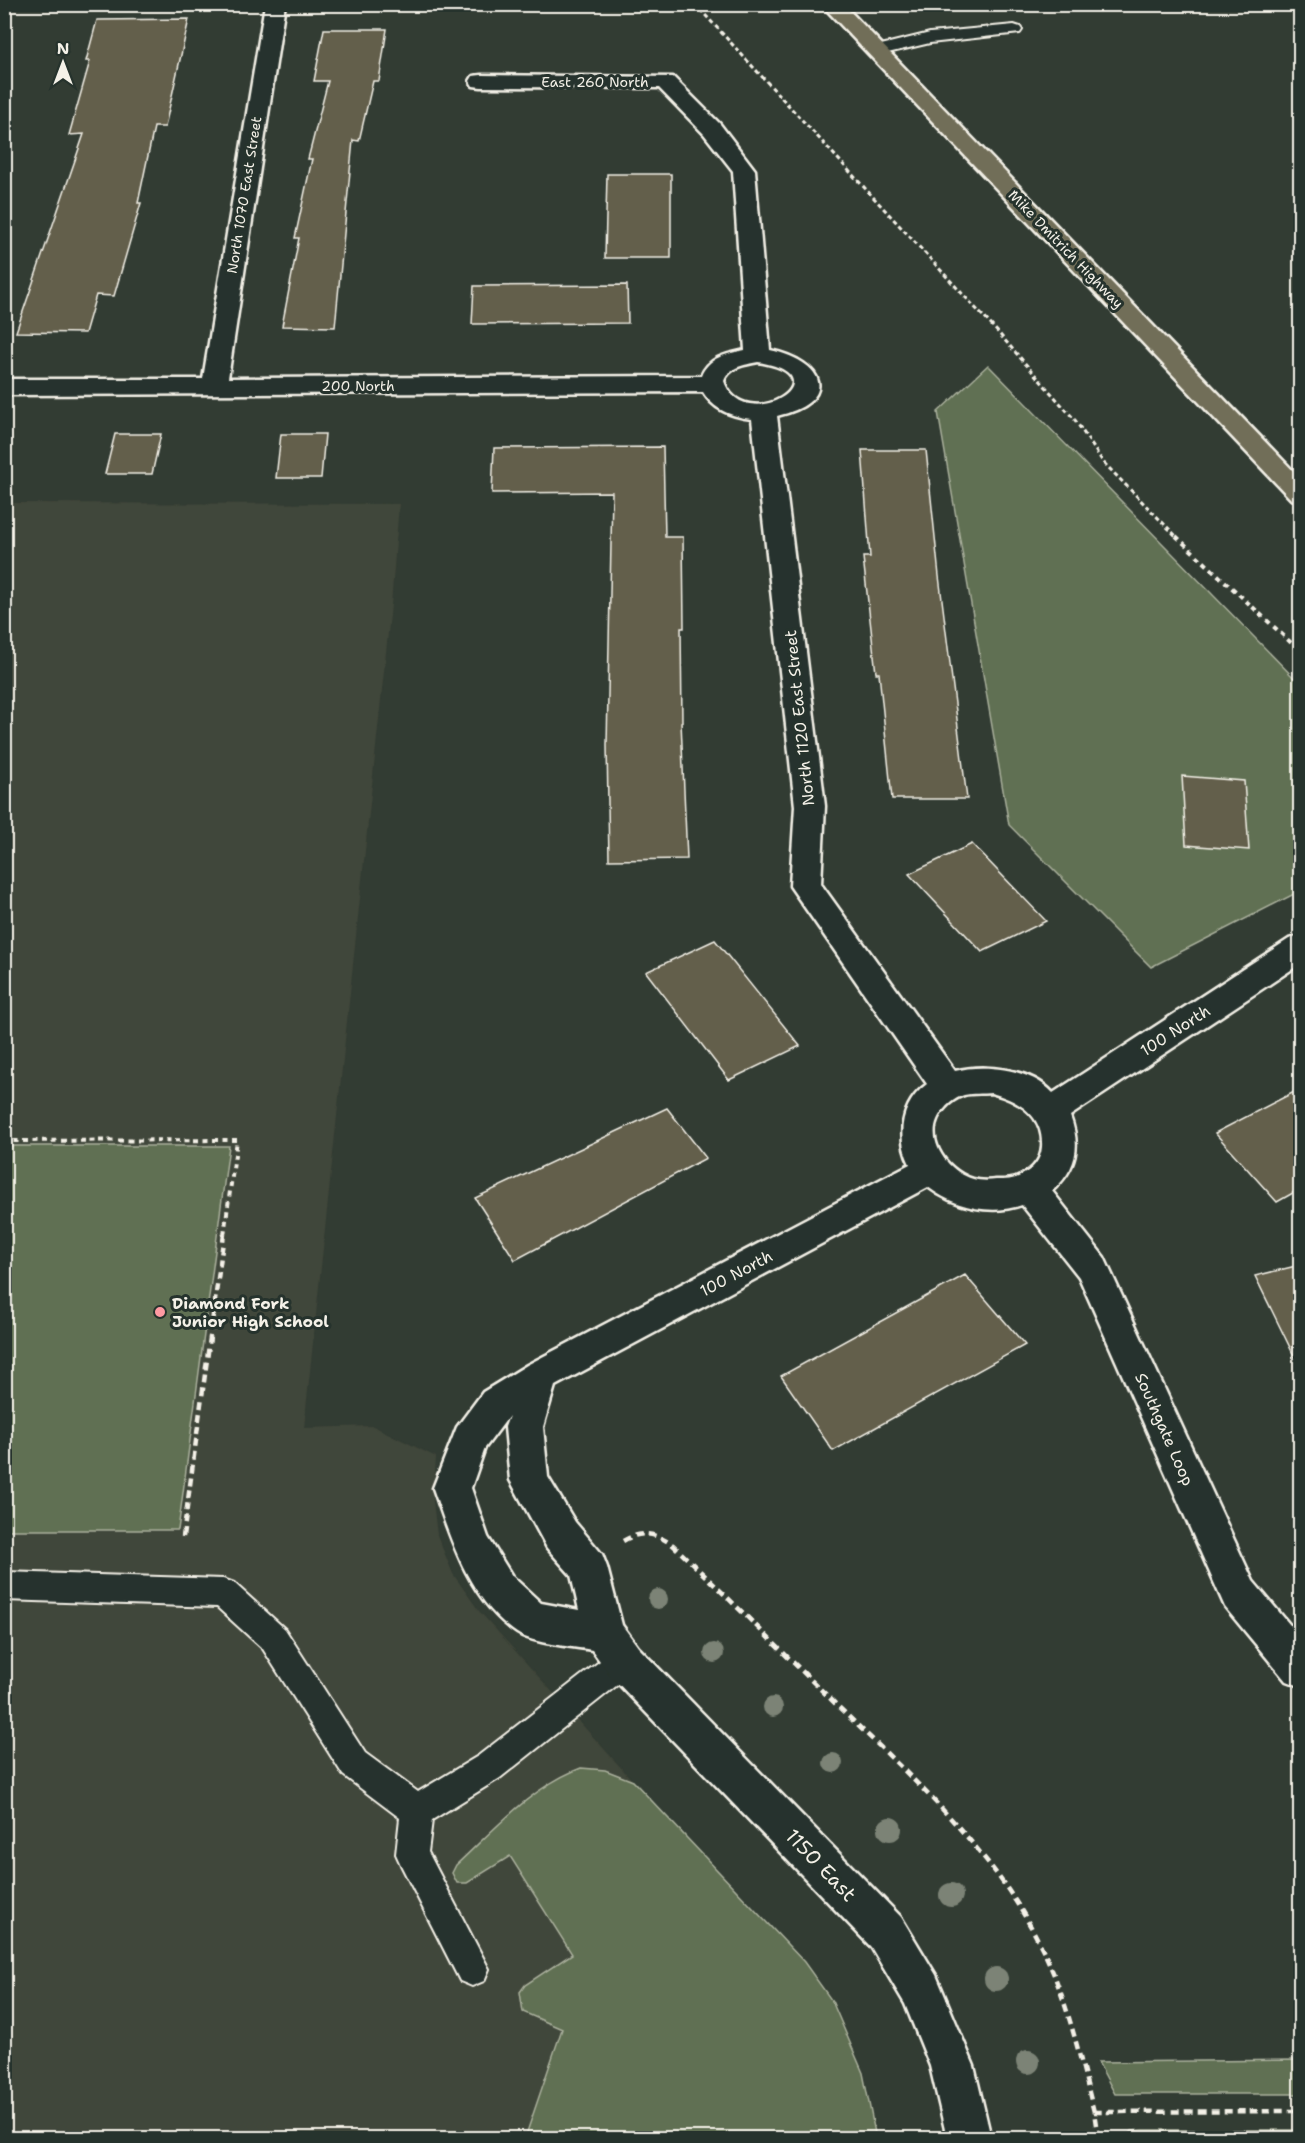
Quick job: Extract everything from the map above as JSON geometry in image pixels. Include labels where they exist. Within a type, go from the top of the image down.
[{"type":"highway","name":"Mike Dmitrich Highway","points":[[831,4],[1300,493]]},
{"type":"street","name":"North 1070 East Street","points":[[214,386],[274,4]]},
{"type":"street","name":"East 260 North","points":[[481,81],[665,82],[712,129],[744,170],[758,355]]},
{"type":"street","points":[[758,355],[774,357],[798,368],[805,377],[806,387],[802,396],[793,404],[764,412],[733,408],[714,393],[711,384],[712,375],[729,360],[758,355]]},
{"type":"street","name":"200 North","points":[[4,387],[711,384]]},
{"type":"street","name":"North 1120 East Street","points":[[764,412],[810,806],[805,886],[948,1087]]},
{"type":"street","name":"100 North","points":[[1050,1112],[1300,948]]},
{"type":"street","points":[[980,1081],[1013,1085],[1034,1096],[1050,1112],[1059,1130],[1061,1150],[1054,1168],[1040,1184],[1030,1189],[996,1196],[972,1194],[949,1184],[932,1170],[921,1152],[917,1133],[920,1114],[931,1099],[948,1087],[980,1081]]},
{"type":"street","name":"100 North","points":[[614,1647],[531,1620],[498,1589],[477,1553],[452,1488],[470,1439],[496,1404],[540,1376],[932,1170]]},
{"type":"street","name":"Southgate Loop","points":[[1030,1189],[1092,1268],[1239,1594],[1300,1667]]},
{"type":"street","points":[[540,1376],[524,1427],[529,1480],[561,1535],[588,1567],[614,1647]]},
{"type":"street","name":"1150 East","points":[[614,1647],[886,1932],[921,1990],[952,2066],[969,2139]]},
{"type":"lane","points":[[875,51],[930,38],[1014,30]]},
{"type":"lane","points":[[4,1586],[223,1593],[274,1639],[354,1764],[417,1812]]},
{"type":"lane","points":[[472,1969],[411,1854],[417,1812],[489,1767],[614,1647]]},
{"type":"path","points":[[695,4],[994,328],[1074,420],[1103,462],[1149,511],[1300,651]]},
{"type":"path","points":[[4,1141],[237,1140],[183,1537]]},
{"type":"path","points":[[616,1545],[636,1533],[643,1532],[661,1537],[672,1545],[863,1730],[957,1826],[1005,1886],[1040,1942],[1079,2054],[1094,2112],[1098,2139]]},
{"type":"path","points":[[1094,2112],[1300,2111]]},
{"type":"shaded area","name":"Diamond Fork Junior High School","points":[[5,503],[399,504],[391,605],[304,1428],[373,1426],[436,1457],[433,1501],[437,1535],[453,1574],[479,1611],[633,1781],[804,1962],[833,2001],[863,2073],[876,2138],[5,2138]]},
{"type":"green space","points":[[988,365],[1300,684],[1300,891],[1151,967],[1009,825],[938,412]]},
{"type":"green space","points":[[5,1146],[229,1146],[178,1530],[5,1530]]},
{"type":"green space","points":[[581,1768],[605,1770],[633,1781],[804,1962],[832,2001],[863,2073],[876,2138],[525,2138],[562,2029],[523,2012],[520,1992],[525,1985],[572,1954],[510,1856],[467,1883],[457,1883],[452,1873],[456,1865],[514,1810],[546,1786]]},
{"type":"green space","points":[[1300,2060],[1300,2094],[1115,2094],[1098,2062]]},
{"type":"green space","points":[[1300,2130],[1300,2138],[1125,2138],[1132,2131]]},
{"type":"building","points":[[189,19],[165,127],[154,127],[138,203],[141,203],[114,296],[96,295],[85,333],[16,332],[84,134],[69,135],[90,61],[86,61],[97,20]]},
{"type":"building","points":[[324,29],[387,29],[379,81],[373,81],[359,141],[353,140],[335,327],[282,326],[299,238],[295,238],[312,159],[308,159],[328,81],[314,81]]},
{"type":"building","points":[[607,174],[671,174],[671,258],[605,258]]},
{"type":"building","points":[[627,285],[628,323],[472,324],[474,286]]},
{"type":"building","points":[[115,434],[161,434],[152,474],[105,474]]},
{"type":"building","points":[[281,434],[325,434],[321,478],[276,478]]},
{"type":"building","points":[[663,447],[665,537],[683,537],[684,628],[681,628],[681,722],[687,859],[609,860],[607,745],[612,492],[492,493],[494,448]]},
{"type":"building","points":[[862,450],[926,450],[967,799],[892,799],[879,673],[876,673],[863,557],[870,557]]},
{"type":"building","points":[[1182,776],[1244,781],[1249,850],[1186,845]]},
{"type":"building","points":[[972,844],[1046,921],[982,952],[909,874]]},
{"type":"building","points":[[715,940],[800,1046],[729,1080],[646,972]]},
{"type":"building","points":[[1300,1089],[1300,1189],[1277,1202],[1215,1133]]},
{"type":"building","points":[[667,1108],[706,1158],[515,1260],[475,1198]]},
{"type":"building","points":[[1300,1265],[1300,1368],[1255,1276]]},
{"type":"building","points":[[965,1275],[1025,1345],[833,1451],[781,1376]]},
{"type":"railway","points":[[1297,4],[1300,11]]},
{"type":"place","name":"Diamond Fork Junior High School","points":[[160,1312]]}]
